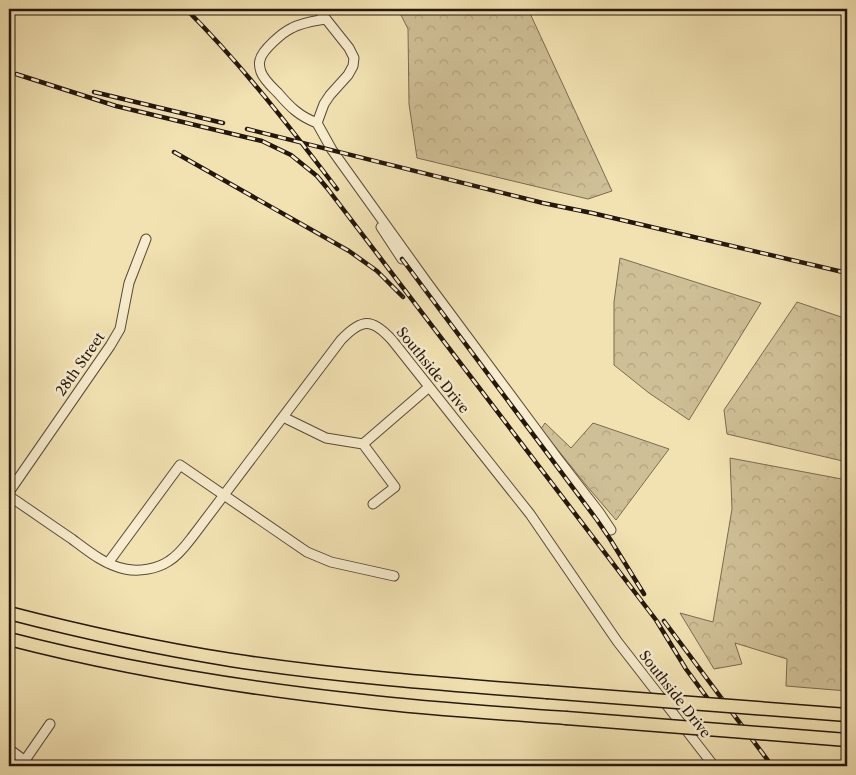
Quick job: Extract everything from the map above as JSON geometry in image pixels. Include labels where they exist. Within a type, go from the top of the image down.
[{"type":"highway","points":[[9,613],[121,640],[231,660],[341,674],[847,715]]},
{"type":"highway","points":[[9,639],[166,673],[277,691],[364,702],[847,740]]},
{"type":"street","points":[[317,122],[330,94],[348,75],[353,66],[354,58],[349,48],[318,9]]},
{"type":"street","points":[[326,19],[308,22],[291,28],[266,50],[260,59],[260,71],[266,80],[297,112],[317,122],[332,150],[354,182],[611,530]]},
{"type":"street","points":[[354,182],[387,238],[402,259]]},
{"type":"street","name":"28th Street","points":[[9,492],[120,329],[129,283],[146,239]]},
{"type":"street","name":"Southside Drive","points":[[9,496],[108,563],[125,569],[137,570],[159,566],[169,561],[193,536],[349,331],[358,325],[368,322],[378,326],[386,333],[530,514],[618,641],[714,766]]},
{"type":"street","points":[[363,444],[429,387]]},
{"type":"street","points":[[283,417],[326,438],[363,444],[395,487],[373,504]]},
{"type":"street","points":[[108,563],[180,465],[307,552],[331,562],[394,576]]},
{"type":"street","points":[[9,749],[26,764],[50,724]]},
{"type":"green space","points":[[398,9],[528,9],[612,191],[588,199],[417,158],[409,104],[408,29]]},
{"type":"green space","points":[[620,258],[761,303],[689,420],[649,393],[614,365],[614,302]]},
{"type":"green space","points":[[797,302],[847,319],[847,462],[727,434],[724,410]]},
{"type":"green space","points":[[545,423],[571,448],[593,423],[669,449],[616,520],[541,429]]},
{"type":"green space","points":[[730,458],[847,480],[847,691],[786,686],[787,659],[735,643],[742,664],[714,669],[680,613],[713,622],[732,509]]},
{"type":"railway","points":[[186,9],[246,74],[337,189]]},
{"type":"railway","points":[[16,74],[116,106],[262,141],[291,155],[317,176],[656,620],[686,669],[711,703]]},
{"type":"railway","points":[[94,92],[223,123]]},
{"type":"railway","points":[[247,129],[543,203],[847,273]]},
{"type":"railway","points":[[174,152],[349,251],[377,271],[403,297]]},
{"type":"railway","points":[[402,259],[597,520],[644,594]]},
{"type":"railway","points":[[664,621],[772,766]]}]
